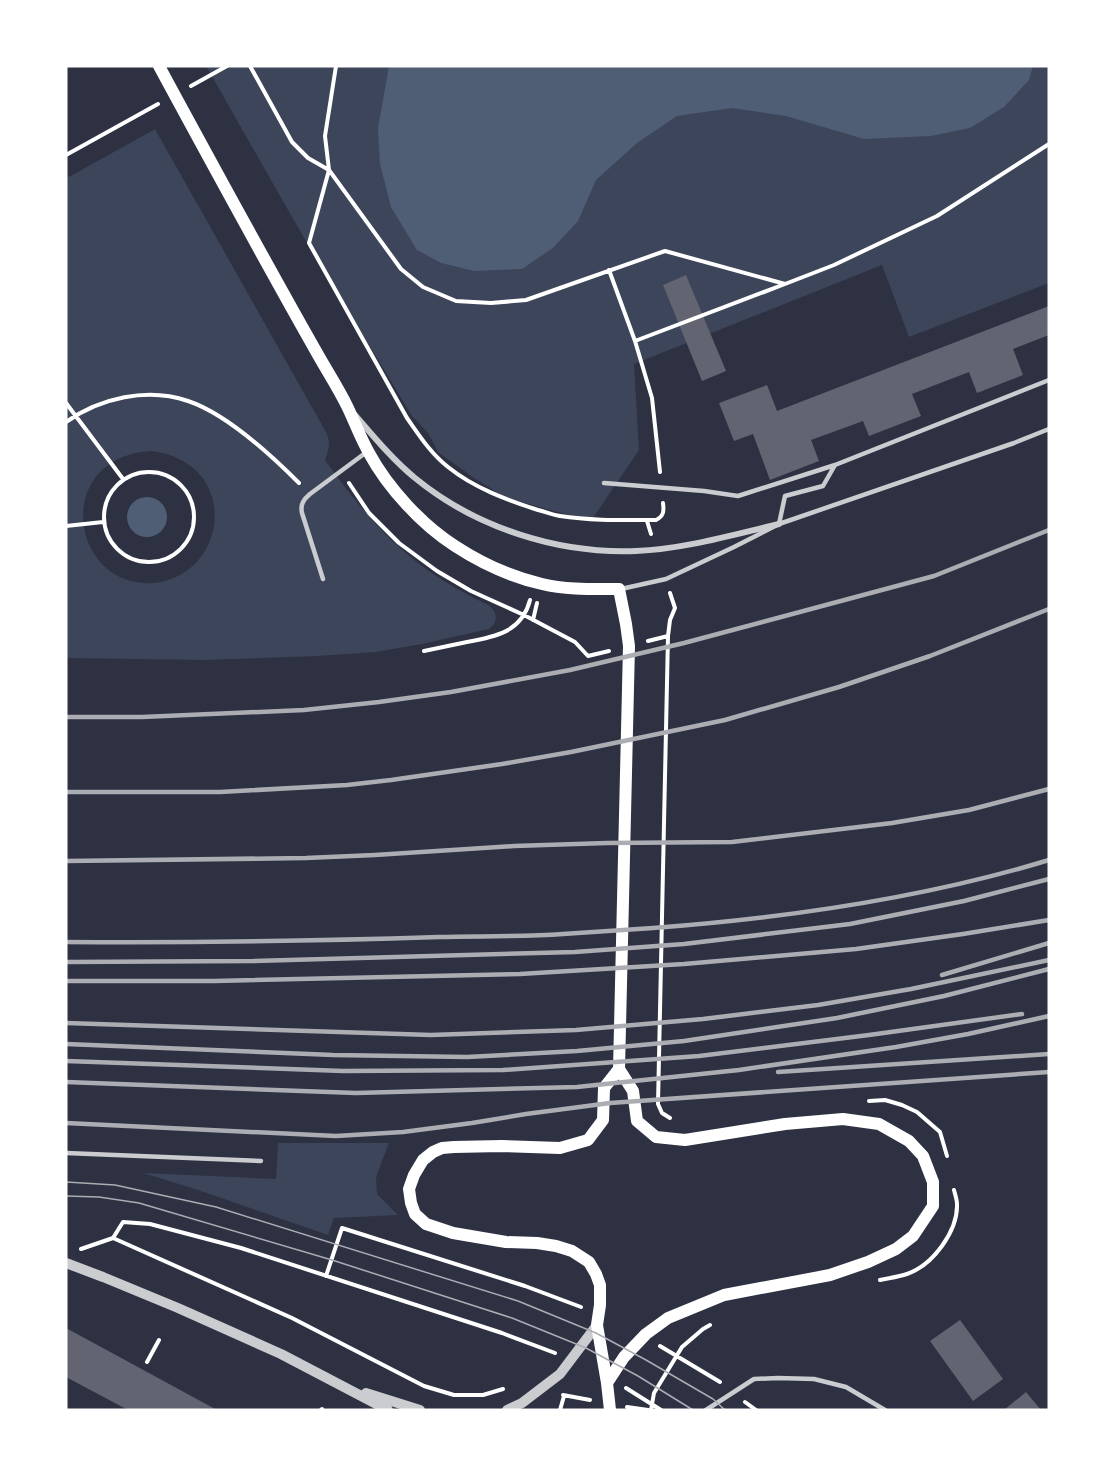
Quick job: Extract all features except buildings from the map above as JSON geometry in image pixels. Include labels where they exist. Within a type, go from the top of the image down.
[{"type":"main road","points":[[159,66],[347,406],[379,471],[400,498],[434,531],[454,546],[511,574],[541,584],[619,589],[629,646],[619,1069],[633,1091],[637,1121],[656,1137],[685,1140],[785,1124],[843,1119],[879,1124],[909,1141],[923,1156],[933,1182],[933,1206],[913,1236],[896,1249],[868,1262],[830,1275],[724,1295],[669,1318],[646,1334],[624,1357],[607,1383]]},
{"type":"main road","points":[[610,1410],[597,1325],[600,1285],[589,1262],[572,1251],[556,1246],[506,1242],[453,1233],[426,1224],[415,1214],[409,1189],[423,1160],[442,1148],[502,1146],[560,1148],[588,1140],[603,1120],[604,1088],[619,1069]]},
{"type":"street","points":[[347,406],[381,445],[414,477],[434,492],[478,518],[530,538],[590,550],[637,551],[685,545],[779,524]]},
{"type":"street","points":[[66,1263],[189,1312],[281,1354],[388,1410]]},
{"type":"street","points":[[507,1410],[522,1403],[560,1374],[597,1325]]},
{"type":"street","points":[[340,1384],[420,1410]]},
{"type":"lane","points":[[604,483],[738,495],[836,465],[1049,380]]},
{"type":"lane","points":[[619,589],[666,579],[734,548],[779,524],[1049,429]]},
{"type":"lane","points":[[323,579],[301,508],[303,501],[368,451]]},
{"type":"lane","points":[[779,524],[785,496],[823,486],[836,465]]},
{"type":"lane","points":[[66,1153],[261,1161]]},
{"type":"lane","points":[[706,1410],[754,1379],[778,1378],[814,1379],[846,1387],[885,1410]]},
{"type":"path","points":[[187,88],[227,66]]},
{"type":"path","points":[[250,66],[292,142],[308,158],[329,170],[401,269],[423,287],[456,301],[491,303],[526,300],[665,251],[785,284]]},
{"type":"path","points":[[336,66],[325,136],[329,170],[309,243],[407,418],[435,456],[448,467],[472,483],[512,502],[559,516],[609,520],[656,520],[661,518],[664,512],[652,398],[635,341],[609,270]]},
{"type":"path","points":[[66,155],[166,99]]},
{"type":"path","points":[[635,341],[834,265],[937,216],[1049,144]]},
{"type":"path","points":[[66,422],[92,406],[130,396],[169,397],[188,401],[217,415],[241,432],[310,494]]},
{"type":"path","points":[[66,403],[123,479]]},
{"type":"path","points":[[151,471],[169,476],[190,497],[193,506],[193,529],[182,549],[173,556],[151,562],[140,561],[119,552],[111,543],[103,522],[105,503],[123,479],[151,471]]},
{"type":"path","points":[[341,471],[369,513],[399,543],[462,586],[575,642],[588,656]]},
{"type":"path","points":[[66,526],[103,522]]},
{"type":"path","points":[[424,651],[498,636],[512,628],[529,606],[535,582]]},
{"type":"path","points":[[671,1118],[662,1113],[658,1104],[668,636],[670,620],[675,608]]},
{"type":"path","points":[[864,1101],[885,1100],[917,1112],[940,1132],[948,1163]]},
{"type":"path","points":[[875,1281],[909,1273],[931,1260],[944,1244],[953,1228],[957,1205],[953,1184]]},
{"type":"path","points":[[75,1251],[113,1238],[123,1222],[150,1224],[241,1248],[502,1333],[564,1356]]},
{"type":"path","points":[[326,1276],[342,1228],[525,1286],[586,1309]]},
{"type":"path","points":[[113,1238],[292,1318],[424,1386],[454,1395],[483,1395],[504,1388]]},
{"type":"path","points":[[651,1410],[654,1393],[681,1347],[711,1324]]},
{"type":"path","points":[[147,1362],[159,1340]]},
{"type":"path","points":[[656,1344],[704,1372]]},
{"type":"path","points":[[621,1384],[661,1410]]},
{"type":"path","points":[[560,1410],[564,1396]]},
{"type":"shaded area","points":[[206,66],[1049,66],[1049,283],[909,337],[882,265],[634,364],[639,450],[591,521],[506,498],[438,452],[428,433],[412,416],[300,231]]},
{"type":"shaded area","points":[[389,66],[1033,66],[1029,80],[1004,107],[970,128],[931,136],[864,139],[786,116],[732,108],[677,116],[637,143],[596,180],[578,221],[553,248],[522,269],[474,271],[441,263],[417,250],[391,207],[380,164],[378,128]]},
{"type":"shaded area","points":[[155,129],[326,432],[329,446],[325,460],[369,517],[394,543],[446,583],[490,606],[496,618],[489,629],[376,652],[318,656],[204,660],[66,658],[66,173],[69,177]],"holes":[[[151,451],[168,454],[197,471],[209,488],[214,508],[213,529],[206,548],[194,565],[176,577],[153,583],[125,579],[104,566],[90,545],[83,522],[86,497],[97,475],[119,459]]]},
{"type":"shaded area","points":[[147,497],[155,498],[161,503],[166,509],[166,525],[161,531],[155,536],[147,537],[139,536],[133,531],[128,525],[127,517],[128,509],[133,503],[139,498]]},
{"type":"shaded area","points":[[278,1143],[389,1143],[376,1177],[377,1194],[398,1215],[334,1218],[328,1235],[143,1173],[276,1179]]},
{"type":"tram line","points":[[66,1182],[115,1185],[216,1207],[518,1301],[596,1333],[713,1399],[725,1410]]},
{"type":"tram line","points":[[66,1196],[99,1197],[139,1203],[332,1260],[512,1318],[586,1348],[638,1376],[693,1410]]},
{"type":"railway","points":[[66,717],[142,717],[304,710],[451,692],[570,670],[684,643],[934,576],[1049,530]]},
{"type":"railway","points":[[66,792],[220,792],[347,785],[502,764],[571,752],[725,720],[839,687],[930,656],[1049,609]]},
{"type":"railway","points":[[66,861],[306,858],[514,846],[732,842],[892,823],[969,810],[1049,789]]},
{"type":"railway","points":[[66,942],[517,936],[703,924],[753,919],[903,896],[1001,874],[1049,860]]},
{"type":"railway","points":[[66,962],[253,961],[575,952],[684,944],[850,924],[964,901],[1049,879]]},
{"type":"railway","points":[[66,981],[215,981],[520,974],[684,964],[856,949],[1049,920]]},
{"type":"railway","points":[[942,975],[1049,943]]},
{"type":"railway","points":[[66,1023],[431,1035],[576,1030],[703,1019],[818,1005],[911,989],[1049,960]]},
{"type":"railway","points":[[66,1044],[333,1055],[467,1057],[577,1051],[684,1041],[837,1018],[944,996],[1049,969]]},
{"type":"railway","points":[[66,1061],[343,1071],[503,1070],[699,1056],[1022,1014]]},
{"type":"railway","points":[[66,1082],[356,1093],[577,1087],[739,1070],[896,1047],[1049,1016]]},
{"type":"railway","points":[[778,1072],[1049,1054]]},
{"type":"railway","points":[[66,1123],[336,1136],[403,1132],[610,1103],[1049,1072]]}]
